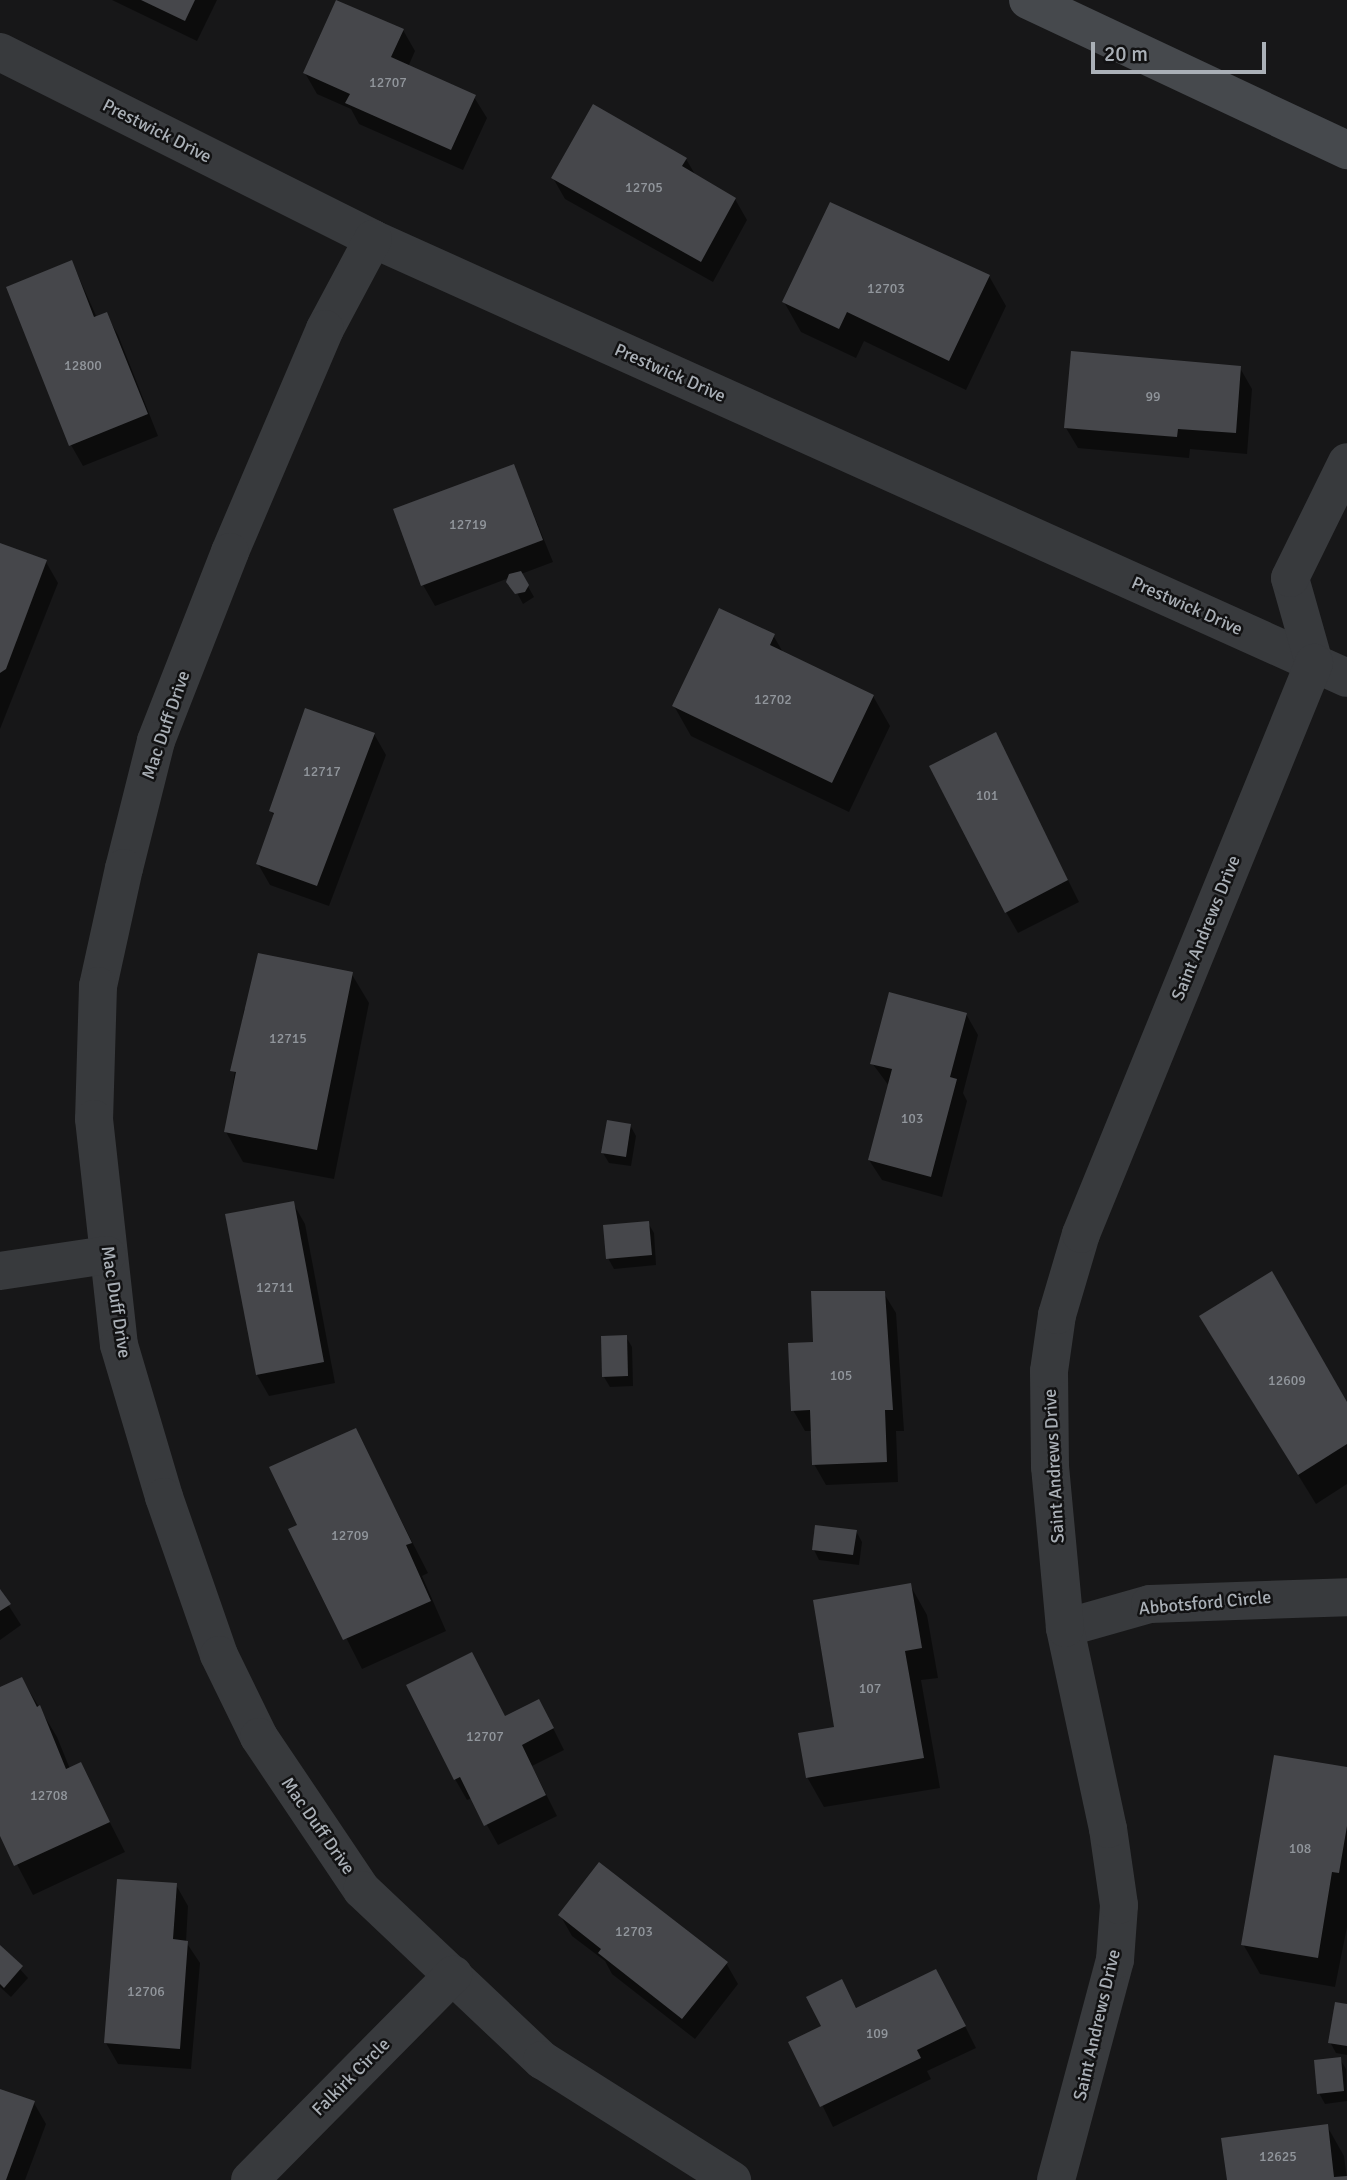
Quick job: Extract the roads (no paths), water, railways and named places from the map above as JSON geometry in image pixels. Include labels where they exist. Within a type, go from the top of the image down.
[{"type":"main road","points":[[1028,0],[1347,150]]},
{"type":"street","name":"Prestwick Drive","points":[[0,52],[373,239],[1336,664]]},
{"type":"street","name":"Mac Duff Drive","points":[[373,239],[325,329],[156,741],[98,986],[94,1119],[107,1255],[120,1345],[164,1497],[219,1655],[259,1738],[362,1890],[542,2060],[732,2180]]},
{"type":"street","points":[[1336,664],[1290,578],[1347,462]]},
{"type":"street","name":"Saint Andrews Drive","points":[[1056,2180],[1115,1960],[1119,1905],[1108,1829],[1065,1628],[1050,1467],[1049,1371],[1057,1315],[1081,1234],[1336,664]]},
{"type":"street","points":[[0,1271],[107,1255]]},
{"type":"street","name":"Abbotsford Circle","points":[[1065,1628],[1150,1604],[1347,1597]]},
{"type":"street","name":"Falkirk Circle","points":[[250,2180],[453,1975]]}]
